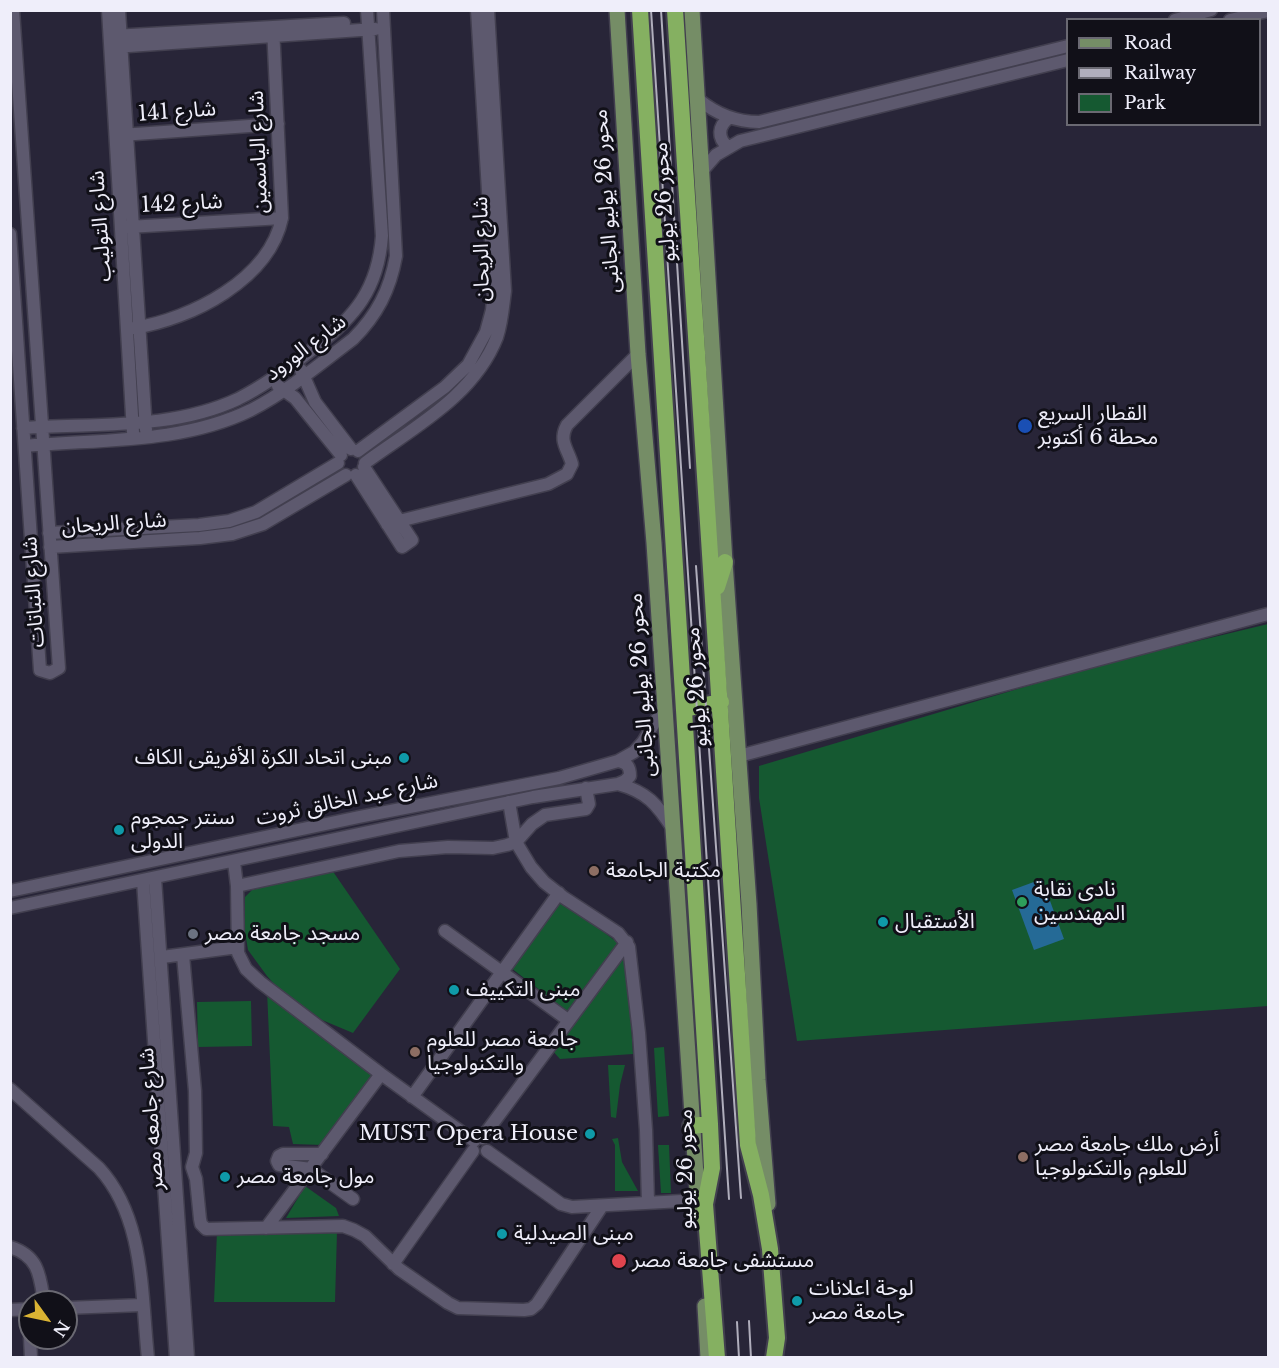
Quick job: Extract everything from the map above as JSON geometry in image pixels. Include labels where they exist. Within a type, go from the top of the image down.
[{"type":"highway","name":"محور 26 يوليو","points":[[640,10],[710,1124],[712,1168],[705,1204],[710,1321],[717,1358]]},
{"type":"highway","name":"محور 26 يوليو","points":[[675,10],[721,702],[751,1081],[748,1145],[761,1196],[770,1249],[777,1338],[774,1358]]},
{"type":"highway","points":[[714,597],[725,562]]},
{"type":"highway","points":[[684,708],[721,702]]},
{"type":"highway","points":[[691,1126],[710,1124]]},
{"type":"main road","name":"محور 26 يوليو الجانبى","points":[[617,10],[638,354],[654,543],[691,1126],[710,1321],[708,1358]]},
{"type":"main road","points":[[692,10],[739,756],[751,1081]]},
{"type":"main road","points":[[777,1338],[781,1358]]},
{"type":"street","name":"شارع النباتات","points":[[10,234],[40,670],[50,673],[59,668],[13,10]]},
{"type":"street","name":"شارع التوليب","points":[[108,10],[115,41],[127,227],[133,328],[133,423],[140,438]]},
{"type":"street","name":"شارع التوليب","points":[[115,41],[119,10]]},
{"type":"street","name":"شارع الريحان","points":[[49,533],[200,532],[223,536],[263,524],[358,470],[455,398],[472,379],[492,310],[494,290],[477,10]]},
{"type":"street","name":"شارع الريحان","points":[[50,547],[200,532],[256,512],[347,454],[445,387],[497,336],[505,291],[488,10]]},
{"type":"street","points":[[1182,18],[1211,10]]},
{"type":"street","points":[[1239,18],[1269,11]]},
{"type":"street","name":"شارع الورود","points":[[25,446],[140,438],[191,430],[229,419],[285,390],[353,339],[376,313],[386,295],[396,256],[384,20]]},
{"type":"street","points":[[115,41],[273,32],[384,20]]},
{"type":"street","name":"شارع الورود","points":[[23,428],[146,422],[191,415],[219,407],[270,381],[344,323],[360,305],[370,289],[381,254],[368,21]]},
{"type":"street","name":"شارع الياسمين","points":[[133,328],[187,314],[228,290],[262,256],[280,227],[282,218],[273,32]]},
{"type":"street","points":[[698,99],[712,110],[729,118],[759,122],[1066,46]]},
{"type":"street","points":[[702,171],[716,155],[740,141],[1066,60]]},
{"type":"street","points":[[728,147],[722,141],[720,130],[729,118]]},
{"type":"street","name":"شارع 141","points":[[121,135],[278,124]]},
{"type":"street","points":[[379,192],[393,191]]},
{"type":"street","name":"شارع 142","points":[[127,227],[282,218]]},
{"type":"street","points":[[381,222],[395,222]]},
{"type":"street","name":"شارع التوليب","points":[[133,328],[146,422],[140,438]]},
{"type":"street","points":[[393,522],[548,484],[567,474],[571,470],[572,462],[563,446],[564,429],[638,354]]},
{"type":"street","points":[[298,360],[315,402],[347,454]]},
{"type":"street","points":[[270,381],[285,390],[347,454],[363,456],[358,470]]},
{"type":"street","points":[[347,454],[340,470],[358,470]]},
{"type":"street","points":[[358,470],[407,544]]},
{"type":"street","points":[[739,756],[1269,614]]},
{"type":"street","name":"شارع عبد الخالق ثروت","points":[[10,891],[392,810],[559,778],[618,761],[634,752],[643,742],[664,705]]},
{"type":"street","points":[[618,761],[630,768],[630,776],[618,783]]},
{"type":"street","points":[[618,783],[649,797],[658,805],[673,829]]},
{"type":"street","name":"شارع عبد الخالق ثروت","points":[[10,908],[509,802],[618,783]]},
{"type":"street","points":[[237,886],[399,851],[448,847],[493,848],[516,842],[545,815],[586,809],[589,804],[586,788]]},
{"type":"street","points":[[509,802],[516,842],[521,853],[537,874],[559,893],[618,933],[627,942],[640,1044],[648,1202]]},
{"type":"street","points":[[234,862],[237,886],[237,947],[243,964],[260,982],[381,1074],[476,1143],[489,1144],[487,1151],[561,1204],[572,1207],[682,1201]]},
{"type":"street","name":"شارع جامعه مصر","points":[[149,879],[162,957],[188,1358]]},
{"type":"street","name":"شارع جامعه مصر","points":[[149,879],[176,1358]]},
{"type":"street","points":[[412,1097],[559,893]]},
{"type":"street","points":[[445,931],[567,1020]]},
{"type":"street","points":[[393,1264],[476,1143],[627,942]]},
{"type":"street","points":[[162,957],[237,947]]},
{"type":"street","points":[[183,955],[195,1091],[196,1152],[192,1167],[196,1179],[201,1224],[210,1230],[343,1226],[365,1236],[393,1264],[458,1308],[531,1309],[537,1304],[602,1206]]},
{"type":"street","points":[[266,1228],[381,1074]]},
{"type":"street","points":[[10,1089],[49,1122],[112,1182],[129,1219],[135,1240],[148,1358]]},
{"type":"street","points":[[322,1154],[283,1154],[277,1161],[284,1167],[310,1169],[353,1199]]},
{"type":"street","points":[[10,1247],[22,1251],[32,1260],[39,1271],[43,1290]]},
{"type":"street","points":[[78,1308],[142,1305]]},
{"type":"green space","name":"نادى نقابة المهندسين","points":[[1268,624],[1268,1006],[797,1041],[759,798],[759,766],[1098,665]]},
{"type":"green space","points":[[332,870],[400,969],[353,1033],[322,1020],[276,986],[248,950],[245,932],[245,897],[252,890]]},
{"type":"green space","points":[[565,902],[618,943],[567,1011],[511,968],[553,907]]},
{"type":"green space","points":[[626,951],[633,1054],[560,1059],[550,1048]]},
{"type":"green space","points":[[267,991],[372,1075],[323,1145],[293,1144],[289,1127],[273,1126]]},
{"type":"green space","points":[[251,1001],[252,1046],[198,1047],[197,1002]]},
{"type":"green space","points":[[664,1047],[669,1116],[658,1117],[654,1048]]},
{"type":"green space","points":[[608,1065],[625,1065],[616,1118],[611,1117]]},
{"type":"green space","points":[[618,1138],[622,1162],[638,1191],[615,1191],[615,1145],[612,1139]]},
{"type":"green space","points":[[658,1145],[669,1145],[671,1193],[661,1193]]},
{"type":"green space","points":[[305,1186],[336,1208],[339,1216],[286,1218]]},
{"type":"green space","points":[[217,1232],[337,1232],[335,1302],[214,1302]]},
{"type":"water","points":[[1042,879],[1064,939],[1034,950],[1012,890]]},
{"type":"railway","points":[[651,10],[729,1199]]},
{"type":"railway","points":[[661,10],[690,468]]},
{"type":"railway","points":[[696,566],[741,1198]]},
{"type":"railway","points":[[749,1321],[751,1358]]},
{"type":"railway","points":[[737,1322],[739,1358]]},
{"type":"place","name":"القطار السريع محطة 6 أكتوبر","points":[[1025,426]]},
{"type":"place","name":"مبنى اتحاد الكرة الأفريقى الكاف","points":[[404,758]]},
{"type":"place","name":"سنتر جمجوم الدولى","points":[[119,830]]},
{"type":"place","name":"مكتبة الجامعة","points":[[594,871]]},
{"type":"place","name":"نادى نقابة المهندسين","points":[[1022,902]]},
{"type":"place","name":"الأستقبال","points":[[883,922]]},
{"type":"place","name":"مسجد جامعة مصر","points":[[193,934]]},
{"type":"place","name":"مبنى التكييف","points":[[454,990]]},
{"type":"place","name":"جامعة مصر للعلوم والتكنولوجيا","points":[[415,1052]]},
{"type":"place","name":"MUST Opera House","points":[[590,1134]]},
{"type":"place","name":"أرض ملك جامعة مصر للعلوم والتكنولوجيا","points":[[1023,1157]]},
{"type":"place","name":"مول جامعة مصر","points":[[225,1177]]},
{"type":"place","name":"مبنى الصيدلية","points":[[502,1234]]},
{"type":"place","name":"مستشفى جامعة مصر","points":[[619,1261]]},
{"type":"place","name":"لوحة اعلانات جامعة مصر","points":[[797,1301]]}]
